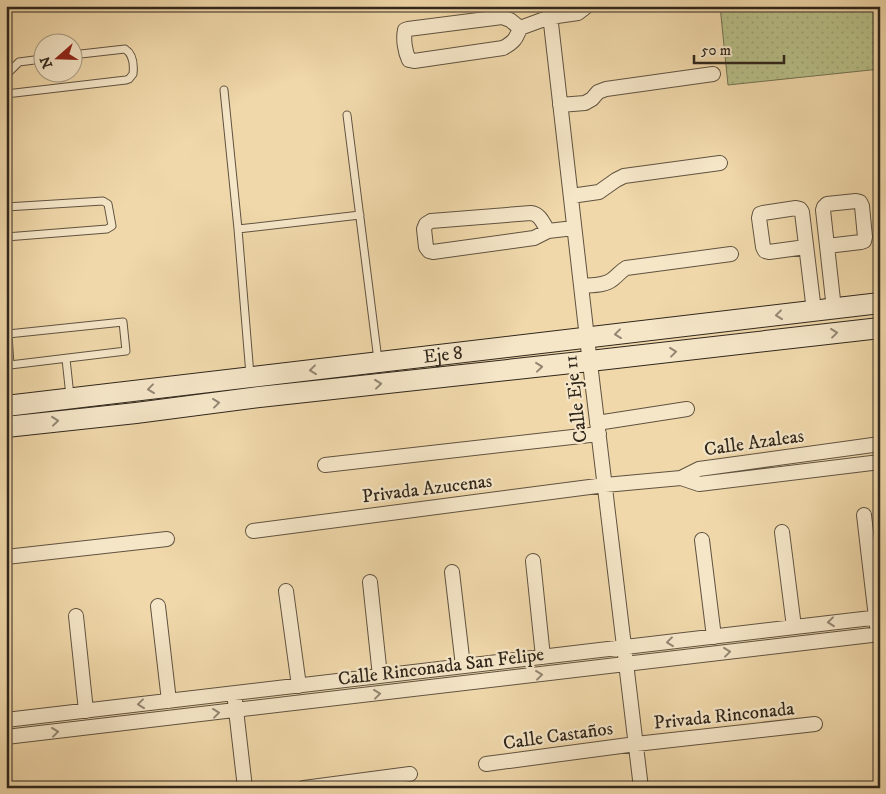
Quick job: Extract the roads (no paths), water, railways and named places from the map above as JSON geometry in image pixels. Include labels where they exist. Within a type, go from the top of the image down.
[{"type":"main road","name":"Eje 8","points":[[6,406],[880,303]]},
{"type":"main road","name":"Eje 8","points":[[6,426],[136,413],[259,397],[880,328]]},
{"type":"street","points":[[520,28],[510,20],[502,17],[408,29],[405,30],[404,35],[407,57],[409,60],[414,61],[503,48],[516,38],[520,28],[550,12],[578,13],[587,6]]},
{"type":"street","name":"Calle Eje 11","points":[[550,12],[641,788]]},
{"type":"street","points":[[560,105],[585,103],[592,100],[598,92],[606,89],[713,74]]},
{"type":"street","points":[[571,196],[599,192],[624,176],[720,163]]},
{"type":"street","points":[[827,246],[864,241],[862,206],[860,202],[826,204],[823,210],[827,246],[834,308]]},
{"type":"street","points":[[806,247],[765,251],[759,218],[760,214],[796,208],[802,212],[814,311]]},
{"type":"street","points":[[548,231],[539,216],[531,213],[431,221],[426,224],[424,229],[426,247],[429,251],[433,252],[534,238],[548,231],[574,228]]},
{"type":"street","points":[[581,286],[604,284],[626,268],[731,254]]},
{"type":"street","points":[[325,465],[598,429],[687,409]]},
{"type":"street","name":"Calle Azaleas","points":[[605,485],[681,478],[699,469],[880,444]]},
{"type":"street","points":[[681,478],[700,484],[880,462]]},
{"type":"street","name":"Privada Azucenas","points":[[253,531],[605,485]]},
{"type":"street","points":[[864,515],[879,634]]},
{"type":"street","points":[[782,532],[794,627]]},
{"type":"street","points":[[6,557],[167,539]]},
{"type":"street","points":[[702,540],[714,637]]},
{"type":"street","points":[[533,561],[544,657]]},
{"type":"street","points":[[452,572],[463,666]]},
{"type":"street","points":[[370,582],[380,676]]},
{"type":"street","points":[[286,591],[299,686]]},
{"type":"street","points":[[158,606],[169,701]]},
{"type":"street","points":[[76,616],[86,711]]},
{"type":"street","name":"Calle Rinconada San Felipe","points":[[6,720],[878,617]]},
{"type":"street","name":"Calle Rinconada San Felipe","points":[[6,737],[879,634]]},
{"type":"street","points":[[234,693],[245,788]]},
{"type":"street","name":"Privada Rinconada","points":[[636,744],[815,724]]},
{"type":"street","name":"Calle Castaños","points":[[486,764],[636,744]]},
{"type":"street","points":[[304,788],[410,774]]},
{"type":"lane","points":[[6,94],[126,80],[132,77],[132,57],[125,49],[82,54]]},
{"type":"lane","points":[[6,74],[19,62],[32,60]]},
{"type":"lane","points":[[224,90],[250,377]]},
{"type":"lane","points":[[347,115],[378,362]]},
{"type":"lane","points":[[6,207],[103,201],[108,204],[112,226],[107,229],[6,237]]},
{"type":"lane","points":[[238,229],[360,215]]},
{"type":"lane","points":[[123,322],[126,351],[66,358],[10,366],[8,334],[123,322]]},
{"type":"lane","points":[[66,358],[70,398]]}]
